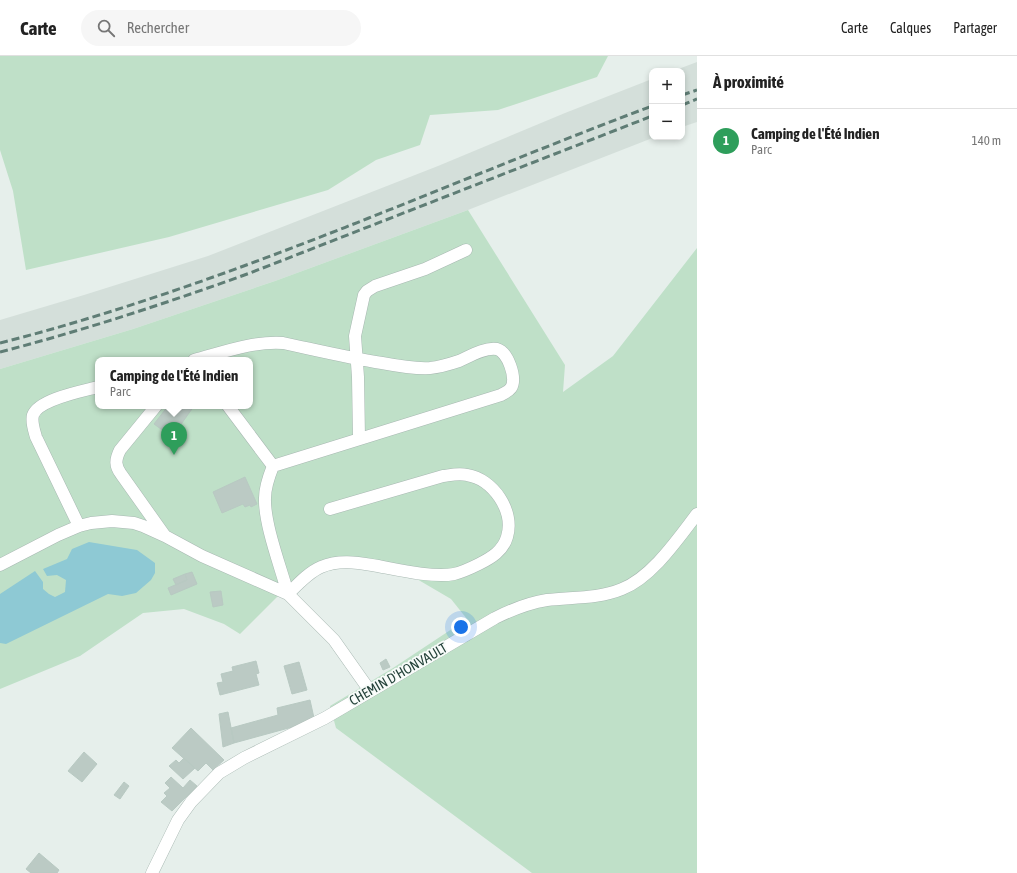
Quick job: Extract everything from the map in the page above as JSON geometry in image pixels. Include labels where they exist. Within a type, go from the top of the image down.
[{"type":"street","points":[[360,438],[355,346],[356,329],[362,300],[367,291],[375,286],[425,269],[466,250]]},
{"type":"street","points":[[205,357],[250,345],[274,342],[356,359],[409,367],[432,368],[451,364],[481,352],[495,349],[500,350],[506,356],[513,377],[511,388],[507,392],[273,466],[268,478],[265,492],[265,510],[288,594]]},
{"type":"street","points":[[79,526],[36,437],[33,415],[46,403],[95,387]]},
{"type":"street","points":[[154,409],[120,450],[116,462],[117,468],[165,536]]},
{"type":"street","points":[[230,409],[273,466]]},
{"type":"street","points":[[288,594],[303,579],[320,567],[338,562],[357,562],[428,574],[452,574],[460,572],[478,565],[496,554],[504,544],[508,531],[507,514],[499,497],[485,483],[468,475],[461,474],[443,476],[379,496],[330,508]]},
{"type":"street","name":"CHEMIN D'HONVAULT","points":[[152,873],[178,820],[191,802],[219,773],[244,758],[324,718],[484,624],[516,608],[546,600],[607,594],[623,589],[632,584],[656,564],[697,514]]},
{"type":"street","points":[[0,565],[58,535],[79,526],[103,521],[122,521],[143,526],[202,556],[288,594],[334,640],[370,690]]},
{"type":"shaded area","points":[[697,62],[697,122],[685,126],[685,68],[681,68]]},
{"type":"shaded area","points":[[649,80],[649,139],[468,210],[275,281],[133,329],[0,369],[0,320],[208,256],[438,166],[565,113]]},
{"type":"green space","points":[[0,56],[608,56],[597,77],[498,110],[430,115],[420,145],[376,160],[328,190],[169,237],[26,270],[13,191],[0,150]]},
{"type":"green space","points":[[468,210],[565,365],[563,392],[613,356],[697,248],[697,873],[532,873],[336,728],[330,706],[393,668],[467,619],[451,599],[410,575],[353,565],[295,579],[240,634],[224,624],[184,609],[143,613],[80,656],[0,689],[0,369],[133,329],[275,281]]},
{"type":"water","points":[[89,542],[137,550],[155,563],[155,573],[151,580],[136,593],[122,596],[108,594],[6,644],[0,643],[0,594],[35,571],[43,582],[43,589],[49,594],[55,597],[65,592],[66,580],[57,575],[47,576],[43,569],[67,559],[72,549]]},
{"type":"building","points":[[166,409],[192,409],[172,437],[154,424]]},
{"type":"building","points":[[245,477],[257,504],[251,507],[250,505],[245,507],[243,504],[222,513],[213,492]]},
{"type":"building","points":[[192,572],[197,584],[171,595],[168,588],[187,580],[185,574]]},
{"type":"building","points":[[185,574],[187,580],[176,585],[173,579]]},
{"type":"building","points":[[221,591],[223,605],[213,607],[210,592]]},
{"type":"building","points":[[386,659],[390,667],[383,670],[380,663]]},
{"type":"building","points":[[256,661],[259,673],[256,674],[259,685],[220,695],[217,683],[223,682],[221,674],[233,671],[232,667]]},
{"type":"building","points":[[299,662],[307,690],[292,694],[284,666]]},
{"type":"building","points":[[310,700],[314,718],[307,723],[234,743],[231,728],[278,715],[277,708]]},
{"type":"building","points":[[228,712],[234,743],[223,747],[219,714]]},
{"type":"building","points":[[191,728],[224,760],[213,770],[206,763],[198,771],[172,748]]},
{"type":"building","points":[[84,752],[97,764],[82,782],[68,771]]},
{"type":"building","points":[[184,758],[195,768],[183,779],[169,766],[176,760],[179,763]]},
{"type":"building","points":[[171,777],[183,788],[190,780],[197,786],[172,811],[161,802],[167,796],[164,793],[170,788],[165,783]]},
{"type":"building","points":[[124,782],[129,786],[120,799],[114,795]]},
{"type":"building","points":[[39,853],[59,870],[57,873],[31,873],[26,869]]},
{"type":"railway","points":[[685,94],[697,90]]},
{"type":"railway","points":[[684,104],[697,99]]},
{"type":"railway","points":[[0,343],[84,320],[248,264],[329,234],[649,107]]},
{"type":"railway","points":[[0,352],[126,316],[250,273],[649,117]]},
{"type":"place","name":"Camping de l'Été Indien","points":[[174,455]]}]
